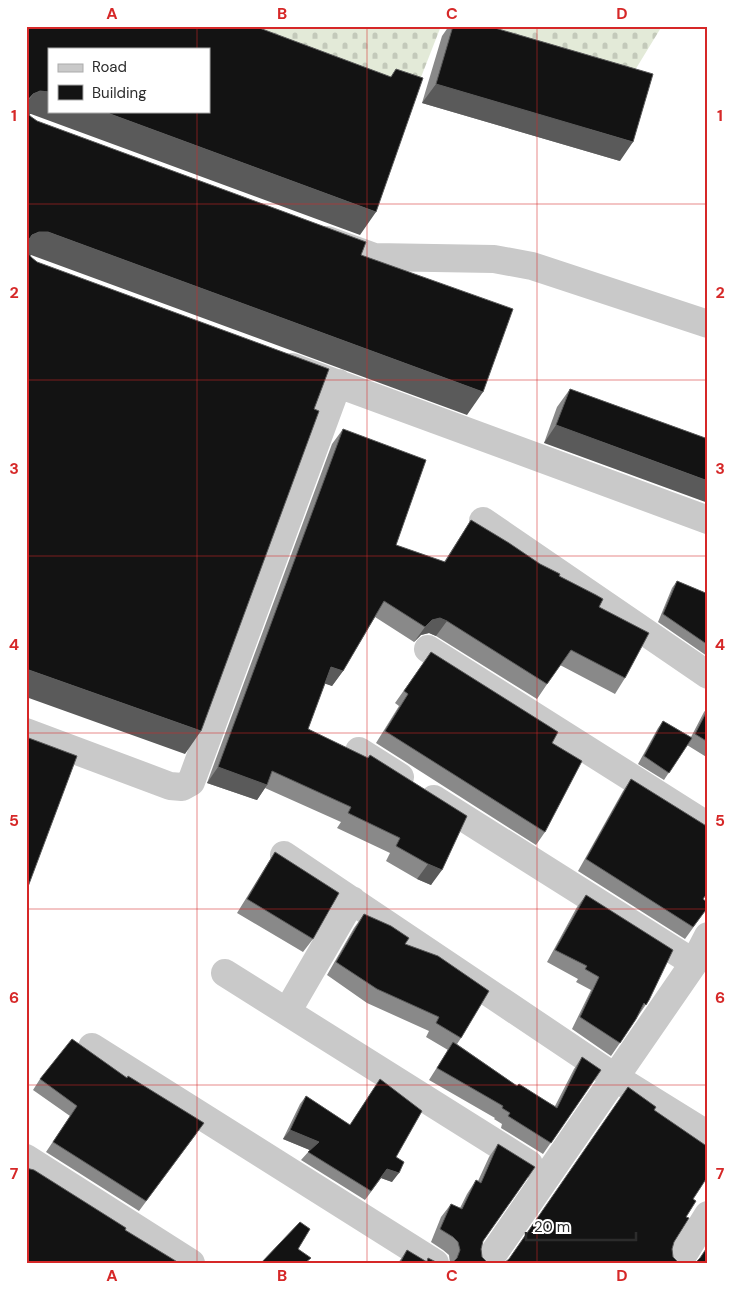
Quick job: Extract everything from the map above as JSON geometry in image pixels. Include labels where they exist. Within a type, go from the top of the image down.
[{"type":"street","points":[[301,230],[374,258],[494,259],[532,266],[708,324]]},
{"type":"street","points":[[274,360],[708,520]]},
{"type":"street","points":[[26,732],[170,786],[182,787],[191,782],[338,384]]},
{"type":"street","points":[[483,521],[708,675]]},
{"type":"street","points":[[428,648],[708,826]]},
{"type":"street","points":[[358,751],[694,963]]},
{"type":"street","points":[[284,855],[616,1078],[708,1135]]},
{"type":"street","points":[[288,1012],[352,900]]},
{"type":"street","points":[[486,1263],[616,1078],[694,963],[708,936]]},
{"type":"street","points":[[225,973],[547,1175]]},
{"type":"street","points":[[92,1047],[435,1263]]},
{"type":"street","points":[[26,1158],[191,1263]]},
{"type":"street","points":[[678,1263],[708,1214]]},
{"type":"green space","points":[[251,26],[441,26],[416,90]]},
{"type":"green space","points":[[443,26],[662,26],[629,80]]},
{"type":"building","points":[[26,26],[254,26],[391,77],[396,69],[423,78],[376,212],[105,112],[210,112],[210,48],[48,48],[48,92],[40,91],[33,94],[27,101],[27,109],[30,116],[37,121],[366,242],[361,255],[513,309],[483,392],[48,232],[39,232],[32,235],[28,241],[27,250],[37,262],[329,369],[314,409],[319,411],[201,731],[26,669]]},
{"type":"building","points":[[453,26],[488,26],[653,74],[633,142],[436,84]]},
{"type":"building","points":[[570,389],[708,439],[708,481],[556,425]]},
{"type":"building","points":[[343,429],[426,460],[396,545],[445,562],[471,520],[540,564],[560,574],[559,576],[603,599],[599,607],[649,633],[625,678],[571,650],[547,684],[447,621],[440,618],[432,620],[425,627],[384,601],[343,671],[331,667],[308,729],[368,758],[370,755],[467,816],[442,870],[396,846],[400,838],[348,813],[351,807],[272,771],[267,785],[218,767]]},
{"type":"building","points":[[677,581],[708,594],[708,645],[663,614]]},
{"type":"building","points":[[431,652],[558,732],[552,743],[582,761],[545,832],[385,731],[408,694],[404,691]]},
{"type":"building","points":[[708,709],[708,742],[695,734]]},
{"type":"building","points":[[663,721],[692,738],[669,773],[644,756]]},
{"type":"building","points":[[26,737],[77,756],[26,892]]},
{"type":"building","points":[[631,779],[708,827],[708,892],[703,899],[708,903],[708,907],[693,927],[586,859]]},
{"type":"building","points":[[275,852],[339,893],[313,939],[247,899]]},
{"type":"building","points":[[586,895],[673,950],[649,1000],[646,1005],[644,1003],[620,1043],[580,1017],[599,977],[585,969],[587,966],[555,950]]},
{"type":"building","points":[[364,914],[391,926],[409,938],[405,944],[438,956],[489,991],[461,1038],[436,1023],[439,1017],[377,989],[336,962]]},
{"type":"building","points":[[72,1039],[127,1078],[128,1076],[204,1123],[146,1201],[53,1142],[77,1106],[40,1079]]},
{"type":"building","points":[[453,1042],[517,1086],[519,1084],[557,1108],[582,1057],[601,1070],[551,1143],[508,1116],[510,1113],[502,1108],[503,1106],[437,1068]]},
{"type":"building","points":[[380,1079],[422,1111],[396,1157],[404,1162],[399,1173],[387,1169],[371,1191],[308,1152],[319,1142],[290,1130],[306,1096],[350,1125]]},
{"type":"building","points":[[628,1087],[656,1107],[654,1110],[708,1147],[708,1176],[693,1199],[696,1201],[686,1217],[689,1218],[674,1242],[672,1249],[673,1257],[679,1263],[504,1263],[509,1259]]},
{"type":"building","points":[[498,1144],[535,1167],[483,1241],[482,1257],[488,1263],[452,1263],[457,1258],[460,1250],[458,1242],[440,1229],[451,1204],[462,1209],[476,1180],[481,1183]]},
{"type":"building","points":[[26,1168],[34,1170],[179,1263],[26,1263]]},
{"type":"building","points":[[300,1222],[310,1229],[298,1249],[311,1258],[305,1263],[261,1263]]},
{"type":"building","points":[[708,1246],[708,1263],[695,1263],[700,1258]]},
{"type":"building","points":[[407,1250],[427,1262],[428,1258],[438,1263],[400,1263]]}]
